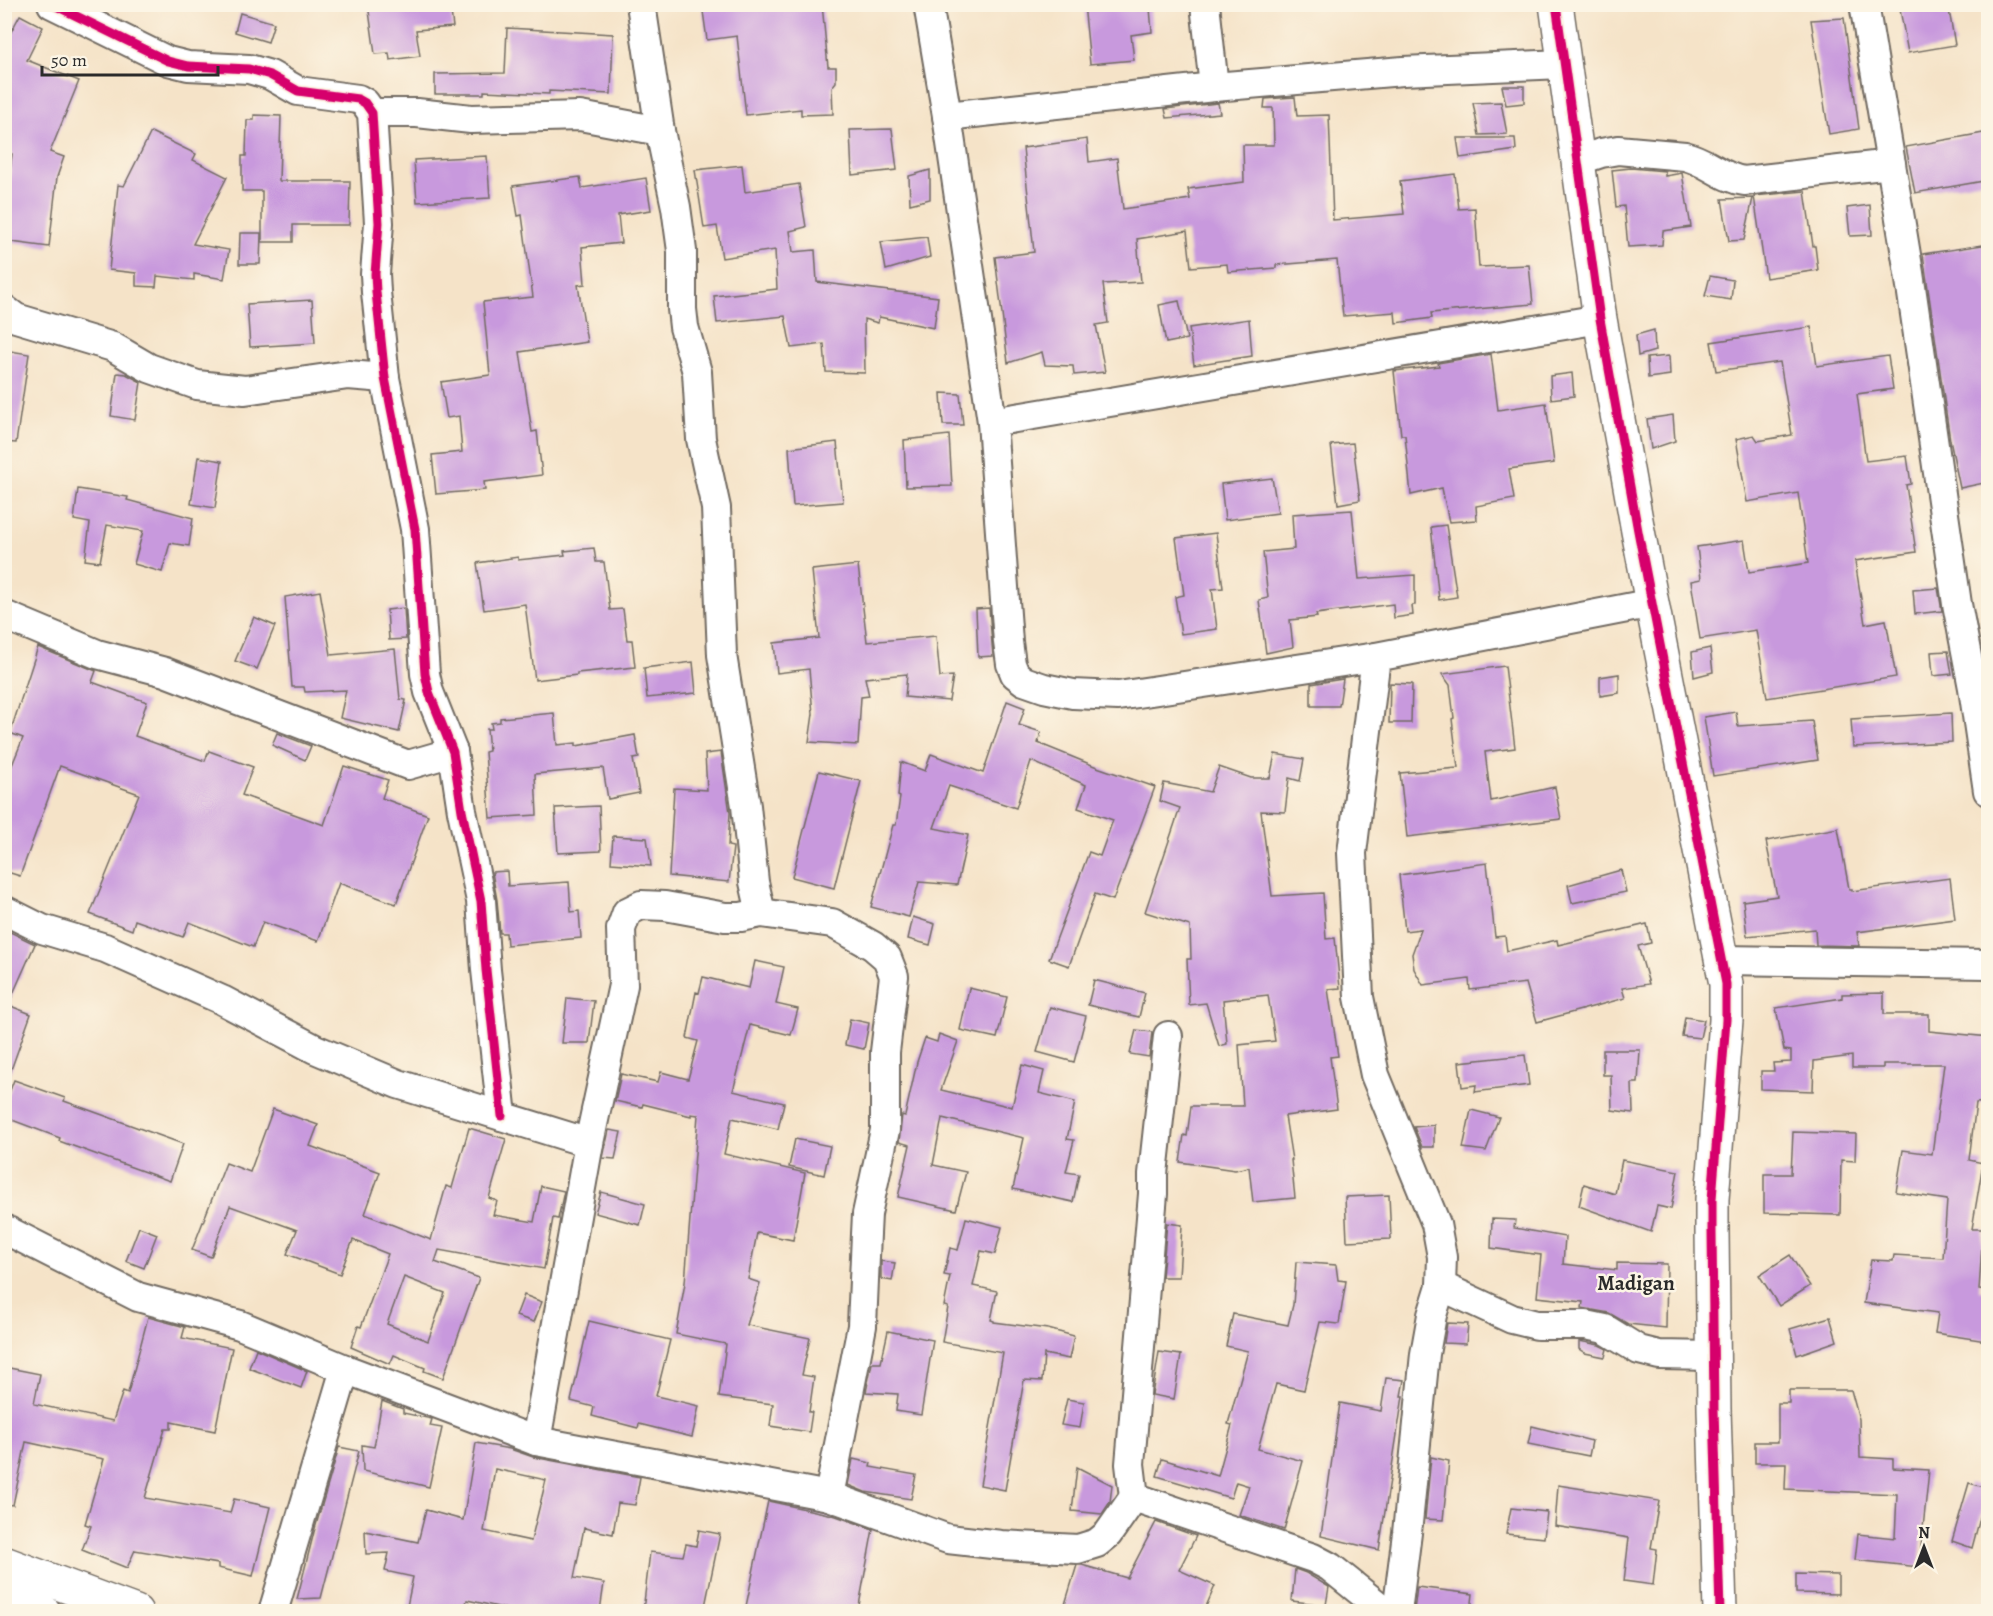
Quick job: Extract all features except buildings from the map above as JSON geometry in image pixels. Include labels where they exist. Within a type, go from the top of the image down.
[{"type":"street","points":[[52,4],[168,61],[188,66],[249,69],[270,75],[297,91],[358,99],[365,103],[372,113],[379,223],[375,292],[385,378],[416,529],[425,674],[429,692],[453,752],[462,811],[481,901],[502,1116]]},
{"type":"street","points":[[641,4],[660,131],[678,218],[682,251],[683,318],[697,372],[701,439],[716,508],[722,656],[746,806],[754,882],[761,913]]},
{"type":"street","points":[[928,4],[947,116],[992,422],[1008,642],[1014,674],[1024,681],[1044,688],[1073,693],[1119,696],[1376,657],[1653,603]]},
{"type":"street","points":[[1205,4],[1214,87]]},
{"type":"street","points":[[1556,4],[1600,319],[1726,984],[1726,1020],[1713,1199],[1720,1611]]},
{"type":"street","points":[[1864,4],[1909,273],[1957,604],[1989,791]]},
{"type":"street","points":[[947,116],[1214,87],[1403,71],[1563,64]]},
{"type":"street","points":[[372,113],[417,113],[471,119],[580,116],[660,131]]},
{"type":"street","points":[[1577,161],[1618,150],[1685,156],[1695,158],[1731,178],[1744,181],[1891,164]]},
{"type":"street","points":[[4,309],[16,318],[113,347],[149,368],[197,385],[245,390],[348,375],[385,378]]},
{"type":"street","points":[[992,422],[1600,319]]},
{"type":"street","points":[[4,615],[97,654],[165,672],[408,765],[453,752]]},
{"type":"street","points":[[1376,657],[1352,853],[1359,997],[1375,1075],[1436,1224],[1442,1257],[1441,1286],[1432,1315],[1425,1354],[1397,1611]]},
{"type":"street","points":[[536,1441],[589,1143],[623,984],[621,929],[627,912],[641,905],[664,906],[725,917],[761,913],[832,923],[873,946],[887,958],[894,976],[885,1052],[885,1130],[867,1214],[862,1326],[829,1496]]},
{"type":"street","points":[[4,909],[42,929],[105,948],[222,1000],[315,1049],[398,1084],[589,1143]]},
{"type":"street","points":[[1723,960],[1989,964]]},
{"type":"street","points":[[4,1229],[138,1297],[240,1325],[345,1369],[536,1441],[829,1496],[948,1539],[1009,1546],[1078,1549],[1097,1543],[1108,1534],[1134,1497],[1130,1464],[1153,1174],[1168,1036]]},
{"type":"street","points":[[1441,1286],[1512,1319],[1537,1325],[1586,1325],[1605,1329],[1639,1350],[1659,1355],[1714,1356]]},
{"type":"street","points":[[273,1611],[345,1369]]},
{"type":"street","points":[[1134,1497],[1313,1558],[1330,1567],[1386,1611]]},
{"type":"street","points":[[4,1563],[136,1611]]},
{"type":"street","points":[[4,1596],[44,1611]]},
{"type":"cycle path","points":[[52,4],[168,61],[188,66],[249,69],[270,75],[298,91],[358,99],[365,103],[372,113],[379,223],[375,274],[385,378],[415,529],[425,674],[429,692],[453,752],[462,811],[481,901],[502,1116]]},
{"type":"cycle path","points":[[1556,4],[1600,319],[1638,531],[1726,984],[1726,1020],[1712,1199],[1714,1409],[1720,1612]]},
{"type":"district","name":"Madigan","points":[[1636,1283]]}]
